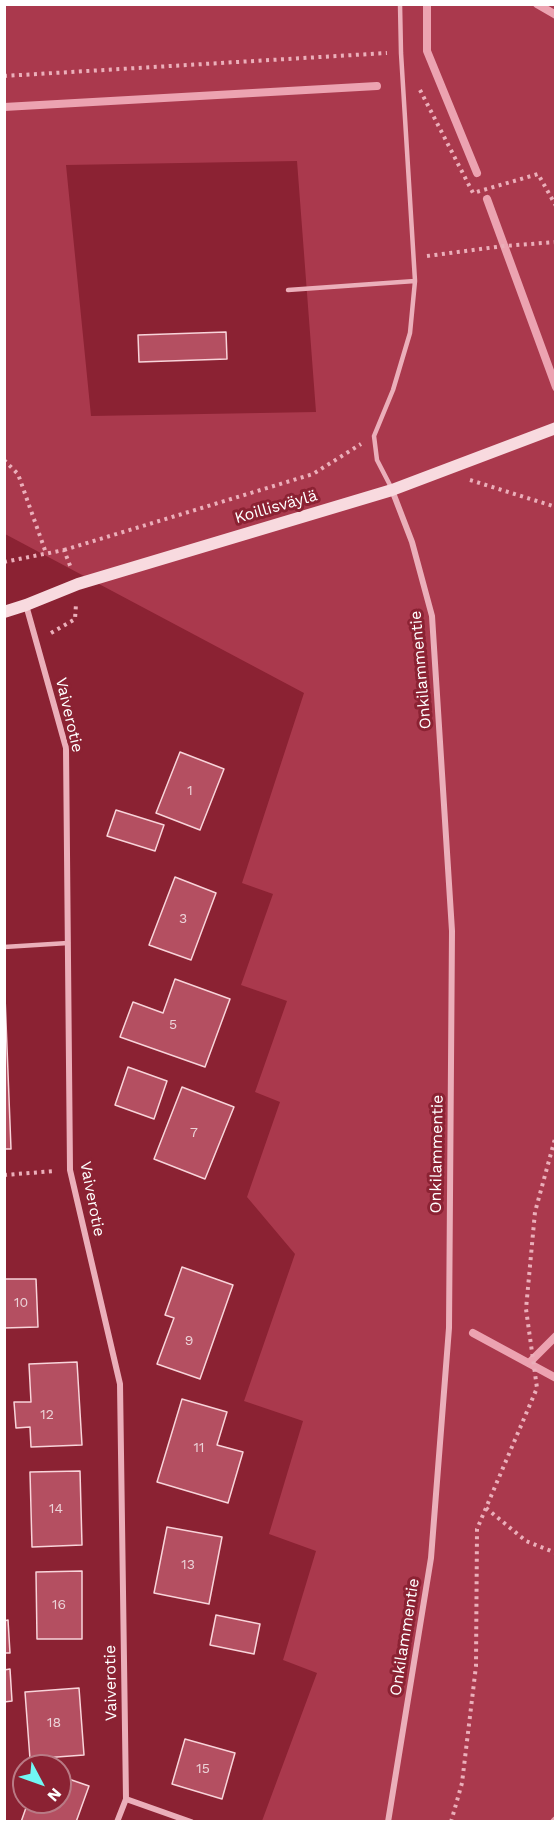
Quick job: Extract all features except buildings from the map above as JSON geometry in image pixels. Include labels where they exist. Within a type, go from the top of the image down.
[{"type":"street","name":"Koillisväylä","points":[[4,612],[78,584],[392,490],[555,428]]},
{"type":"street","name":"Onkilammentie","points":[[388,1821],[431,1558],[449,1328],[452,943],[432,616],[412,542],[392,490]]},
{"type":"street","name":"Vaiverotie","points":[[26,605],[66,748],[70,1170],[120,1384],[126,1800],[117,1821]]},
{"type":"street","points":[[126,1800],[190,1821]]},
{"type":"lane","points":[[392,490],[377,460],[374,436],[393,390],[410,333],[415,281],[400,4]]},
{"type":"lane","points":[[288,290],[415,281]]},
{"type":"lane","points":[[4,947],[68,944]]},
{"type":"path","points":[[4,76],[401,53]]},
{"type":"path","points":[[416,83],[473,193],[538,174],[555,206]]},
{"type":"path","points":[[414,257],[555,242]]},
{"type":"path","points":[[64,550],[313,474],[374,436]]},
{"type":"path","points":[[4,460],[18,474],[46,553]]},
{"type":"path","points":[[443,472],[555,507]]},
{"type":"path","points":[[451,1821],[462,1783],[476,1666],[477,1529],[537,1388],[525,1309],[535,1212],[555,1135]]},
{"type":"path","points":[[4,1174],[70,1170]]},
{"type":"path","points":[[486,1508],[526,1541],[555,1553]]},
{"type":"shaded area","points":[[4,5],[555,5],[555,1821],[262,1821],[317,1673],[283,1660],[316,1551],[269,1534],[303,1421],[244,1401],[295,1254],[247,1197],[280,1102],[255,1092],[287,1001],[241,985],[273,894],[242,883],[304,693],[5,534]],"holes":[[[297,161],[316,412],[91,416],[66,165]]]},
{"type":"waterway","points":[[427,4],[427,51],[477,173]]},
{"type":"waterway","points":[[537,4],[556,15]]},
{"type":"waterway","points":[[4,107],[377,86]]},
{"type":"waterway","points":[[487,199],[556,387]]},
{"type":"waterway","points":[[473,1333],[556,1378]]},
{"type":"waterway","points":[[529,1363],[556,1336]]}]
